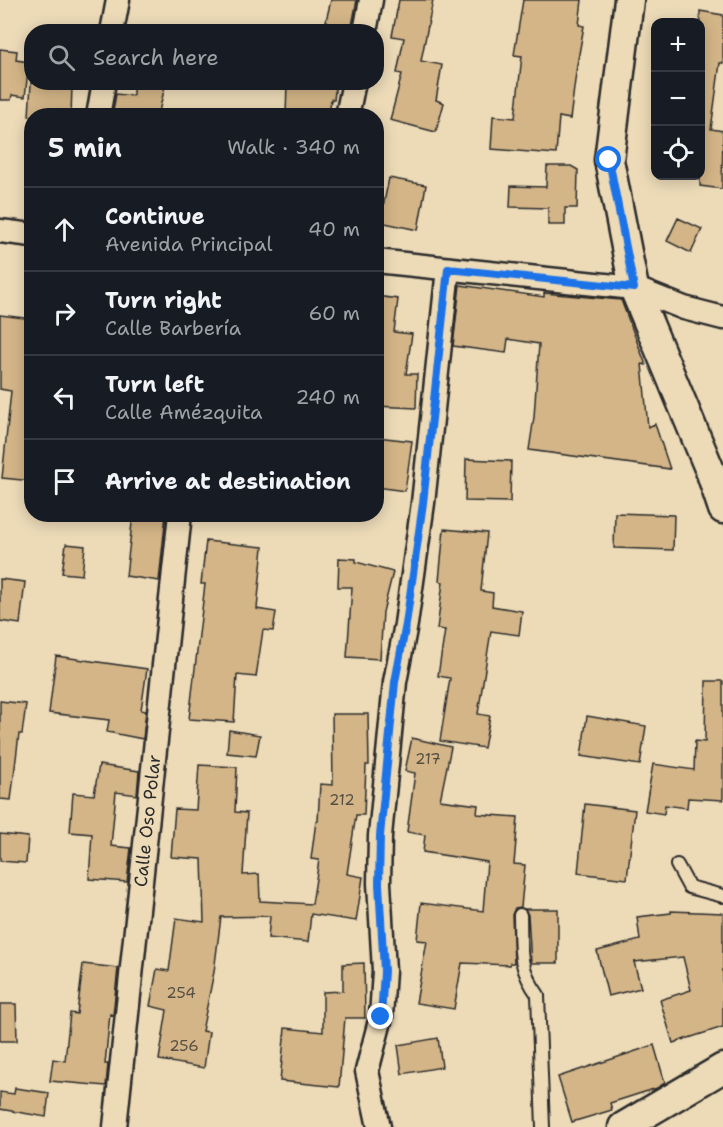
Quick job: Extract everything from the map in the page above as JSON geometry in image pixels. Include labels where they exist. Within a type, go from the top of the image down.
[{"type":"street","points":[[114,24],[118,0]]},
{"type":"street","points":[[366,24],[371,0]]},
{"type":"street","points":[[629,0],[609,160],[634,288],[711,473],[723,509]]},
{"type":"street","points":[[99,108],[103,90]]},
{"type":"street","points":[[349,108],[352,90]]},
{"type":"street","points":[[0,248],[17,234]]},
{"type":"street","points":[[384,262],[634,288],[684,308],[723,318]]},
{"type":"street","points":[[380,1127],[367,1071],[381,1017],[384,971],[379,884],[380,836],[395,682],[406,624],[423,503],[448,269]]},
{"type":"street","name":"Calle Oso Polar","points":[[115,1127],[179,522]]},
{"type":"street","points":[[623,1127],[723,1068]]},
{"type":"lane","points":[[677,865],[689,887],[723,896]]},
{"type":"lane","points":[[520,915],[522,965],[529,983],[538,995],[543,1127]]},
{"type":"building","points":[[331,0],[357,0],[352,24],[325,24]]},
{"type":"building","points":[[399,0],[433,0],[421,61],[442,65],[436,100],[444,103],[436,132],[390,120],[402,74],[397,73],[404,38],[392,36]]},
{"type":"building","points":[[523,0],[582,0],[579,25],[584,26],[570,119],[559,117],[556,154],[491,149],[493,116],[515,118],[522,56],[514,55]]},
{"type":"building","points":[[700,11],[723,15],[723,63],[720,63],[711,129],[723,131],[722,189],[700,186],[700,180],[705,180],[705,18],[700,18]]},
{"type":"building","points":[[0,49],[17,51],[16,60],[24,61],[25,97],[12,95],[11,100],[0,100]]},
{"type":"building","points":[[31,90],[72,90],[71,108],[29,108]]},
{"type":"building","points":[[133,90],[164,90],[160,108],[113,108],[116,94],[133,96]]},
{"type":"building","points":[[287,90],[335,90],[330,108],[286,108]]},
{"type":"building","points":[[547,166],[571,166],[578,170],[577,208],[565,208],[565,225],[548,225],[548,208],[510,207],[511,186],[546,187]]},
{"type":"building","points":[[389,178],[426,185],[418,230],[384,223],[384,202]]},
{"type":"building","points":[[678,218],[702,229],[691,253],[667,241]]},
{"type":"building","points":[[460,285],[544,297],[544,293],[621,300],[646,365],[642,364],[648,427],[655,424],[670,469],[529,450],[534,417],[539,344],[508,339],[506,353],[453,346]]},
{"type":"building","points":[[384,297],[398,299],[394,332],[412,334],[406,374],[417,374],[416,408],[384,406]]},
{"type":"building","points":[[0,315],[24,318],[24,480],[2,478],[11,391],[0,389]]},
{"type":"building","points":[[384,438],[412,441],[405,491],[384,488]]},
{"type":"building","points":[[466,459],[511,461],[510,502],[465,501]]},
{"type":"building","points":[[615,513],[674,515],[673,550],[614,548]]},
{"type":"building","points":[[132,522],[165,522],[159,581],[126,576]]},
{"type":"building","points":[[444,529],[487,533],[481,591],[493,593],[492,606],[522,611],[519,635],[491,631],[478,714],[490,716],[484,748],[440,741],[450,678],[438,676],[445,630],[437,629],[443,582],[439,581]]},
{"type":"building","points":[[206,541],[263,547],[257,609],[276,612],[273,631],[263,630],[256,677],[237,675],[234,722],[189,719],[205,584],[201,584]]},
{"type":"building","points":[[66,544],[85,546],[82,575],[62,573]]},
{"type":"building","points":[[339,558],[356,559],[356,562],[393,572],[383,612],[380,659],[347,657],[352,587],[338,587]]},
{"type":"building","points":[[0,579],[25,582],[20,624],[0,621]]},
{"type":"building","points":[[56,656],[147,669],[141,710],[146,711],[143,739],[107,732],[109,720],[49,713]]},
{"type":"building","points":[[706,681],[723,681],[723,800],[688,798],[687,808],[665,805],[664,814],[645,811],[653,764],[694,770],[695,741],[705,742]]},
{"type":"building","points":[[0,701],[26,704],[22,734],[19,734],[11,800],[0,799]]},
{"type":"building","points":[[332,714],[368,714],[369,765],[366,765],[364,815],[356,815],[347,874],[363,877],[356,921],[311,914],[308,942],[268,938],[270,916],[221,917],[214,972],[202,1031],[209,1032],[204,1068],[159,1060],[167,1010],[150,1006],[157,969],[169,971],[176,918],[204,922],[202,859],[171,857],[175,809],[196,810],[199,765],[237,767],[235,812],[247,813],[243,875],[259,874],[260,901],[312,904],[319,860],[311,859],[316,821],[318,821],[320,784],[333,785]]},
{"type":"building","points":[[587,716],[646,726],[640,765],[581,756]]},
{"type":"building","points":[[229,730],[260,735],[256,756],[227,753]]},
{"type":"building","points":[[412,738],[451,747],[440,800],[478,805],[477,814],[518,817],[514,864],[525,865],[521,907],[515,908],[512,915],[514,963],[510,965],[462,963],[454,1009],[416,1003],[427,941],[417,940],[421,903],[483,911],[487,862],[423,852],[425,835],[407,832],[415,773],[405,771]]},
{"type":"building","points":[[99,765],[139,771],[137,795],[116,792],[111,846],[131,848],[127,882],[89,879],[92,834],[70,832],[73,793],[94,795]]},
{"type":"building","points":[[585,804],[635,810],[627,879],[578,873]]},
{"type":"building","points":[[0,834],[28,837],[26,863],[0,861]]},
{"type":"building","points":[[525,909],[558,909],[558,963],[531,963],[528,915]]},
{"type":"building","points":[[671,911],[723,913],[723,1027],[673,1043],[660,1000],[691,990],[683,957],[634,962],[641,988],[608,996],[597,951],[640,940],[637,917],[671,913]]},
{"type":"building","points":[[364,963],[365,1018],[345,1018],[339,1087],[280,1081],[285,1028],[323,1032],[323,992],[343,991],[343,964]]},
{"type":"building","points":[[83,964],[118,968],[113,1015],[110,1014],[105,1064],[108,1064],[106,1086],[50,1081],[53,1059],[65,1061],[70,1013],[77,1014]]},
{"type":"building","points":[[0,1004],[16,1004],[17,1041],[0,1041]]},
{"type":"building","points":[[438,1038],[442,1067],[402,1074],[398,1045]]},
{"type":"building","points":[[654,1045],[665,1083],[657,1088],[610,1103],[612,1110],[572,1122],[558,1077]]},
{"type":"building","points":[[15,1088],[49,1093],[46,1117],[0,1109],[0,1092],[14,1094]]},
{"type":"route","points":[[381,1017],[384,971],[379,884],[380,836],[395,682],[406,624],[423,503],[448,269],[634,288],[609,160]]}]
